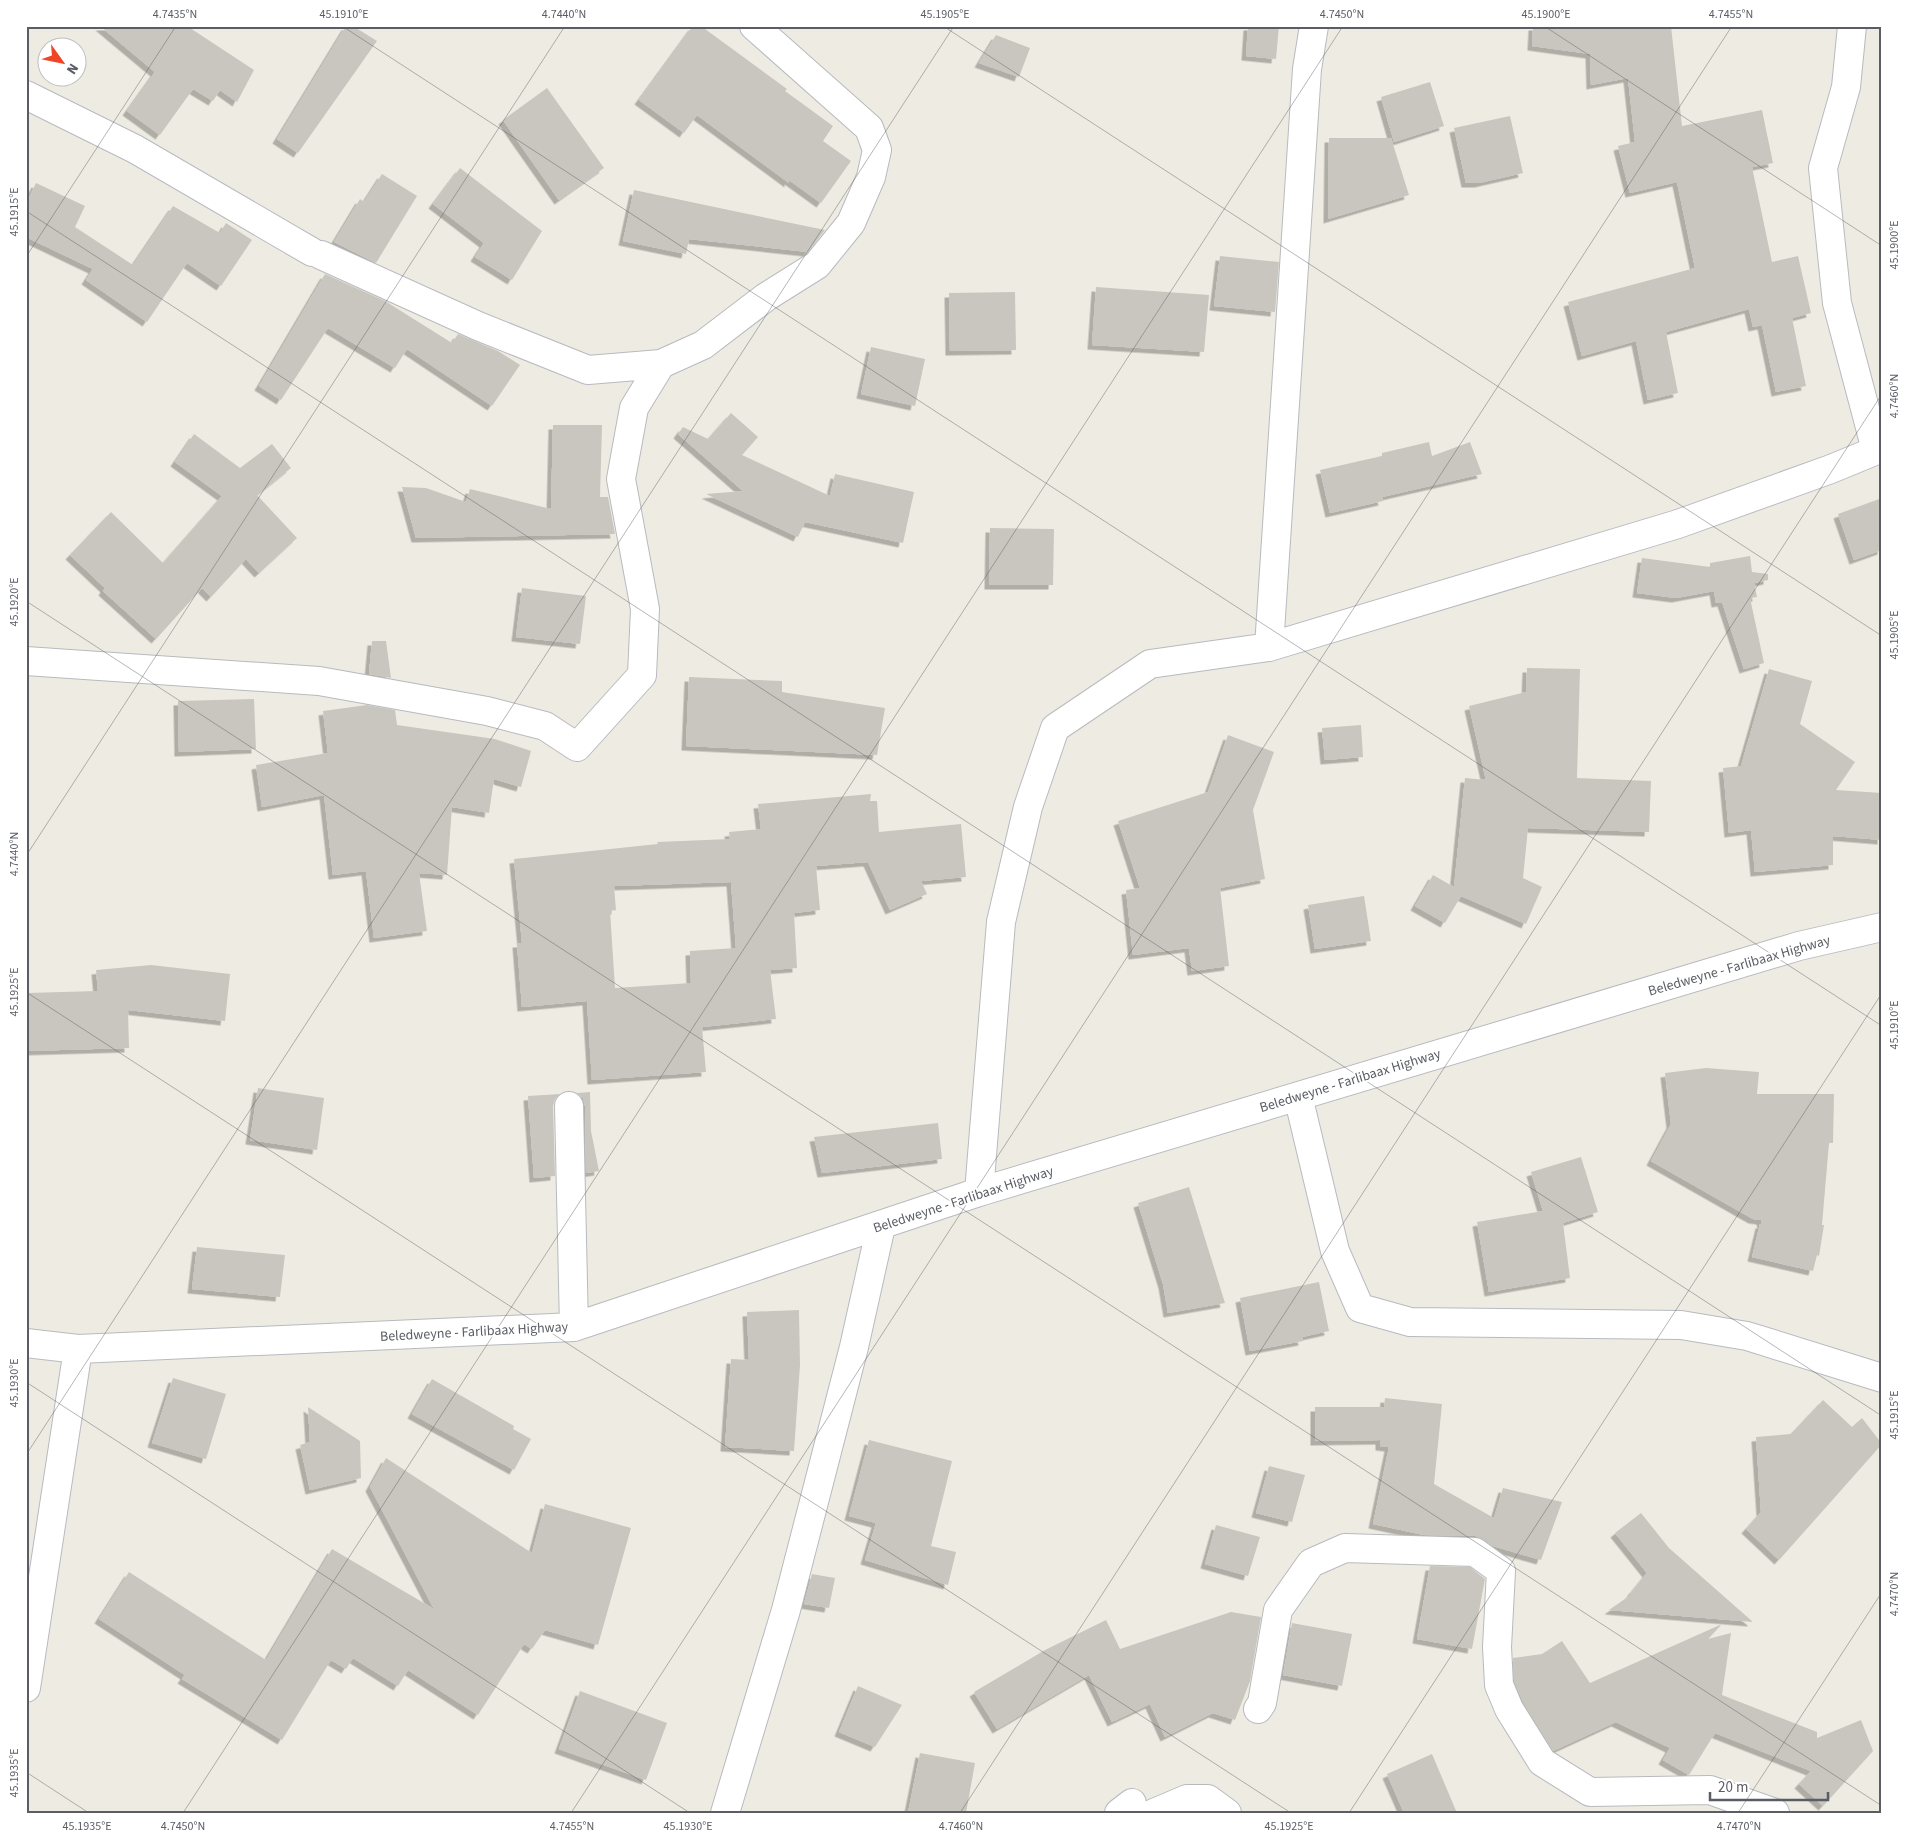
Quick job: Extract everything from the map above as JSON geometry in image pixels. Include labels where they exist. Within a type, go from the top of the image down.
[{"type":"street","points":[[26,95],[135,149],[316,254],[478,326],[588,370],[661,364],[703,345],[766,297],[817,265],[851,223],[871,177],[877,150],[869,128],[754,26]]},
{"type":"street","points":[[1269,647],[1307,69],[1314,26]]},
{"type":"street","points":[[980,1192],[1001,922],[1028,806],[1055,728],[1150,664],[1269,647],[1678,524],[1831,469],[1879,449],[1838,303],[1823,168],[1846,87],[1852,26]]},
{"type":"street","points":[[26,661],[319,681],[496,713],[545,726],[577,747],[642,675],[645,609],[621,479],[634,408],[661,364]]},
{"type":"street","name":"Beledweyne - Farlibaax Highway","points":[[26,1343],[78,1349],[574,1327],[980,1192],[1799,946],[1882,927]]},
{"type":"street","points":[[1298,1096],[1335,1251],[1360,1308],[1410,1322],[1680,1325],[1748,1336],[1882,1378]]},
{"type":"street","points":[[569,1106],[574,1327]]},
{"type":"street","points":[[725,1813],[786,1610],[854,1346],[881,1226]]},
{"type":"street","points":[[26,1688],[78,1349]]},
{"type":"street","points":[[1258,1709],[1262,1703],[1278,1610],[1311,1563],[1346,1548],[1475,1552],[1501,1571],[1497,1647],[1499,1685],[1509,1710],[1542,1762],[1590,1792],[1710,1790],[1775,1813]]},
{"type":"street","points":[[1135,1810],[1187,1799],[1208,1800],[1227,1813]]},
{"type":"building","points":[[100,26],[187,26],[254,70],[237,102],[220,90],[213,101],[193,89],[160,135],[127,111],[155,72]]},
{"type":"building","points":[[346,26],[353,26],[377,41],[298,153],[277,139]]},
{"type":"building","points":[[693,26],[701,26],[787,89],[785,91],[833,126],[823,141],[851,161],[821,203],[789,180],[789,183],[697,115],[684,133],[639,100]]},
{"type":"building","points":[[1248,26],[1279,26],[1276,59],[1246,56]]},
{"type":"building","points":[[1533,26],[1671,26],[1682,126],[1762,110],[1773,163],[1752,167],[1772,262],[1798,256],[1811,313],[1792,318],[1806,386],[1776,392],[1762,325],[1753,327],[1749,309],[1666,332],[1678,393],[1648,400],[1636,341],[1582,356],[1568,302],[1695,268],[1677,182],[1630,193],[1618,146],[1635,142],[1628,78],[1591,85],[1590,54],[1532,46]]},
{"type":"building","points":[[996,35],[1030,48],[1019,77],[979,63]]},
{"type":"building","points":[[1430,82],[1444,126],[1394,142],[1381,97]]},
{"type":"building","points":[[547,88],[604,168],[559,200],[503,120]]},
{"type":"building","points":[[1510,116],[1523,173],[1479,183],[1466,183],[1454,128]]},
{"type":"building","points":[[1329,138],[1391,138],[1409,195],[1328,219]]},
{"type":"building","points":[[460,168],[542,231],[512,280],[475,257],[484,243],[433,204]]},
{"type":"building","points":[[382,174],[417,196],[376,263],[334,242],[360,199],[364,202]]},
{"type":"building","points":[[36,183],[85,206],[75,227],[133,265],[173,206],[220,233],[226,223],[252,240],[221,286],[187,263],[147,322],[86,280],[93,269],[26,237],[26,204]]},
{"type":"building","points":[[634,190],[825,230],[808,252],[689,239],[686,254],[623,241]]},
{"type":"building","points":[[1220,256],[1279,262],[1275,312],[1214,306]]},
{"type":"building","points":[[325,274],[385,301],[452,343],[458,334],[498,351],[520,365],[492,406],[407,349],[395,368],[328,328],[281,400],[259,386]]},
{"type":"building","points":[[1096,287],[1209,295],[1204,352],[1092,345]]},
{"type":"building","points":[[1015,292],[1016,350],[950,351],[949,293]]},
{"type":"building","points":[[871,347],[925,359],[915,406],[861,394]]},
{"type":"building","points":[[731,413],[758,437],[742,455],[830,496],[835,474],[914,492],[903,543],[805,522],[798,537],[706,494],[743,491],[678,434],[683,427],[708,439]]},
{"type":"building","points":[[553,425],[602,425],[600,497],[608,497],[615,534],[416,538],[402,487],[426,488],[466,502],[470,489],[551,509]]},
{"type":"building","points":[[194,434],[240,468],[272,444],[291,468],[257,495],[297,538],[259,573],[246,559],[211,597],[202,588],[156,639],[103,591],[105,588],[70,555],[111,512],[163,563],[222,496],[175,462]]},
{"type":"building","points":[[1429,442],[1432,456],[1470,442],[1482,474],[1382,497],[1383,501],[1330,513],[1320,470],[1382,456],[1382,453]]},
{"type":"building","points":[[1882,498],[1882,550],[1854,560],[1838,514]]},
{"type":"building","points":[[990,528],[1054,529],[1053,585],[989,585]]},
{"type":"building","points":[[1750,556],[1752,572],[1768,574],[1768,580],[1754,583],[1757,597],[1750,598],[1764,663],[1744,669],[1722,602],[1716,603],[1714,591],[1676,598],[1637,593],[1642,558],[1710,567],[1710,563]]},
{"type":"building","points":[[522,588],[586,596],[580,644],[516,637]]},
{"type":"building","points":[[372,641],[386,641],[391,678],[369,674]]},
{"type":"building","points":[[1527,668],[1580,669],[1577,778],[1651,781],[1649,832],[1528,828],[1523,878],[1542,887],[1526,924],[1461,896],[1445,923],[1415,906],[1433,875],[1454,887],[1465,778],[1486,780],[1469,706],[1526,692]]},
{"type":"building","points":[[1769,669],[1812,681],[1800,724],[1855,762],[1836,790],[1882,793],[1882,840],[1833,836],[1833,865],[1755,872],[1751,830],[1729,833],[1723,768],[1741,766]]},
{"type":"building","points":[[689,677],[782,681],[782,692],[885,708],[877,755],[686,746]]},
{"type":"building","points":[[254,699],[256,749],[179,752],[178,701]]},
{"type":"building","points":[[367,705],[395,710],[397,725],[495,739],[531,751],[521,787],[494,779],[489,813],[452,807],[447,875],[419,873],[427,931],[374,938],[366,871],[333,875],[324,795],[262,807],[256,765],[328,753],[323,711]]},
{"type":"building","points":[[1361,725],[1363,757],[1325,760],[1322,728]]},
{"type":"building","points":[[1228,735],[1274,752],[1253,810],[1265,879],[1220,888],[1229,966],[1192,971],[1189,948],[1133,955],[1126,890],[1140,888],[1118,821],[1208,792]]},
{"type":"building","points":[[871,794],[870,801],[877,801],[879,832],[961,824],[966,877],[921,881],[927,894],[890,910],[868,862],[816,866],[820,910],[794,913],[797,968],[770,970],[776,1019],[702,1027],[706,1072],[592,1080],[587,1001],[522,1007],[517,943],[522,943],[514,859],[658,844],[657,842],[730,839],[729,832],[761,829],[758,804]],"holes":[[[731,882],[736,948],[690,951],[691,983],[615,988],[610,911],[616,910],[614,886]]]},
{"type":"building","points":[[1364,896],[1371,941],[1315,949],[1308,905]]},
{"type":"building","points":[[151,965],[230,974],[225,1021],[128,1010],[129,1048],[26,1051],[26,993],[98,991],[96,970]]},
{"type":"building","points":[[1706,1068],[1759,1072],[1757,1094],[1834,1094],[1833,1143],[1829,1143],[1822,1225],[1824,1225],[1819,1256],[1817,1255],[1813,1271],[1752,1257],[1760,1224],[1762,1224],[1761,1220],[1753,1219],[1651,1161],[1671,1124],[1665,1073]]},
{"type":"building","points":[[258,1088],[324,1098],[317,1150],[250,1140]]},
{"type":"building","points":[[590,1092],[591,1131],[599,1171],[586,1173],[585,1106],[583,1098],[577,1093]]},
{"type":"building","points":[[560,1094],[555,1099],[553,1106],[555,1176],[534,1178],[528,1096]]},
{"type":"building","points":[[938,1123],[942,1159],[822,1173],[814,1137]]},
{"type":"building","points":[[1581,1157],[1598,1212],[1563,1223],[1570,1278],[1489,1292],[1477,1222],[1543,1211],[1531,1172]]},
{"type":"building","points":[[1189,1187],[1225,1303],[1168,1313],[1163,1284],[1138,1203]]},
{"type":"building","points":[[197,1247],[285,1255],[280,1297],[192,1289]]},
{"type":"building","points":[[1319,1282],[1329,1331],[1302,1337],[1303,1341],[1250,1351],[1240,1298]]},
{"type":"building","points":[[799,1310],[800,1365],[794,1451],[725,1447],[731,1359],[749,1360],[747,1312]]},
{"type":"building","points":[[173,1378],[226,1394],[206,1459],[152,1443]]},
{"type":"building","points":[[432,1379],[514,1426],[513,1429],[531,1439],[514,1470],[412,1414]]},
{"type":"building","points":[[1385,1398],[1442,1404],[1434,1484],[1494,1518],[1503,1488],[1562,1502],[1541,1560],[1493,1546],[1476,1536],[1424,1535],[1373,1524],[1389,1447],[1380,1446],[1380,1440],[1315,1441],[1315,1407],[1384,1407]]},
{"type":"building","points":[[1823,1400],[1852,1427],[1862,1418],[1882,1444],[1779,1560],[1746,1529],[1761,1512],[1756,1437],[1791,1434]]},
{"type":"building","points":[[308,1407],[360,1441],[361,1478],[310,1490],[300,1445],[310,1442]]},
{"type":"building","points":[[869,1440],[952,1461],[931,1546],[956,1552],[948,1585],[865,1560],[876,1523],[849,1516]]},
{"type":"building","points":[[386,1458],[532,1553],[545,1504],[631,1528],[598,1645],[545,1630],[532,1649],[524,1644],[478,1715],[408,1670],[398,1686],[353,1658],[346,1669],[331,1660],[282,1740],[182,1679],[185,1675],[99,1619],[129,1572],[266,1660],[332,1549],[434,1609],[370,1487]]},
{"type":"building","points":[[1269,1466],[1305,1475],[1292,1522],[1256,1513]]},
{"type":"building","points":[[1641,1513],[1669,1548],[1753,1622],[1609,1610],[1632,1594],[1630,1594],[1647,1573],[1615,1533]]},
{"type":"building","points":[[1216,1525],[1260,1537],[1248,1576],[1205,1564]]},
{"type":"building","points":[[1430,1566],[1470,1567],[1485,1579],[1472,1649],[1417,1639]]},
{"type":"building","points":[[812,1574],[835,1578],[829,1608],[804,1604]]},
{"type":"building","points":[[1231,1612],[1261,1617],[1250,1681],[1235,1720],[1213,1713],[1165,1737],[1150,1704],[1112,1722],[1089,1675],[997,1729],[974,1692],[1045,1650],[1106,1620],[1120,1649]]},
{"type":"building","points":[[1292,1623],[1352,1634],[1342,1686],[1283,1675]]},
{"type":"building","points":[[1722,1624],[1708,1639],[1731,1633],[1722,1695],[1817,1732],[1817,1738],[1861,1720],[1873,1751],[1823,1806],[1799,1784],[1811,1771],[1715,1733],[1689,1775],[1663,1760],[1670,1748],[1616,1722],[1553,1751],[1523,1702],[1514,1681],[1513,1658],[1542,1654],[1562,1641],[1590,1683]]},
{"type":"building","points":[[858,1686],[902,1705],[875,1747],[839,1732]]},
{"type":"building","points":[[580,1691],[667,1723],[646,1780],[559,1749]]},
{"type":"building","points":[[920,1753],[975,1763],[966,1813],[908,1813]]},
{"type":"building","points":[[1432,1754],[1457,1813],[1404,1813],[1387,1774]]}]
